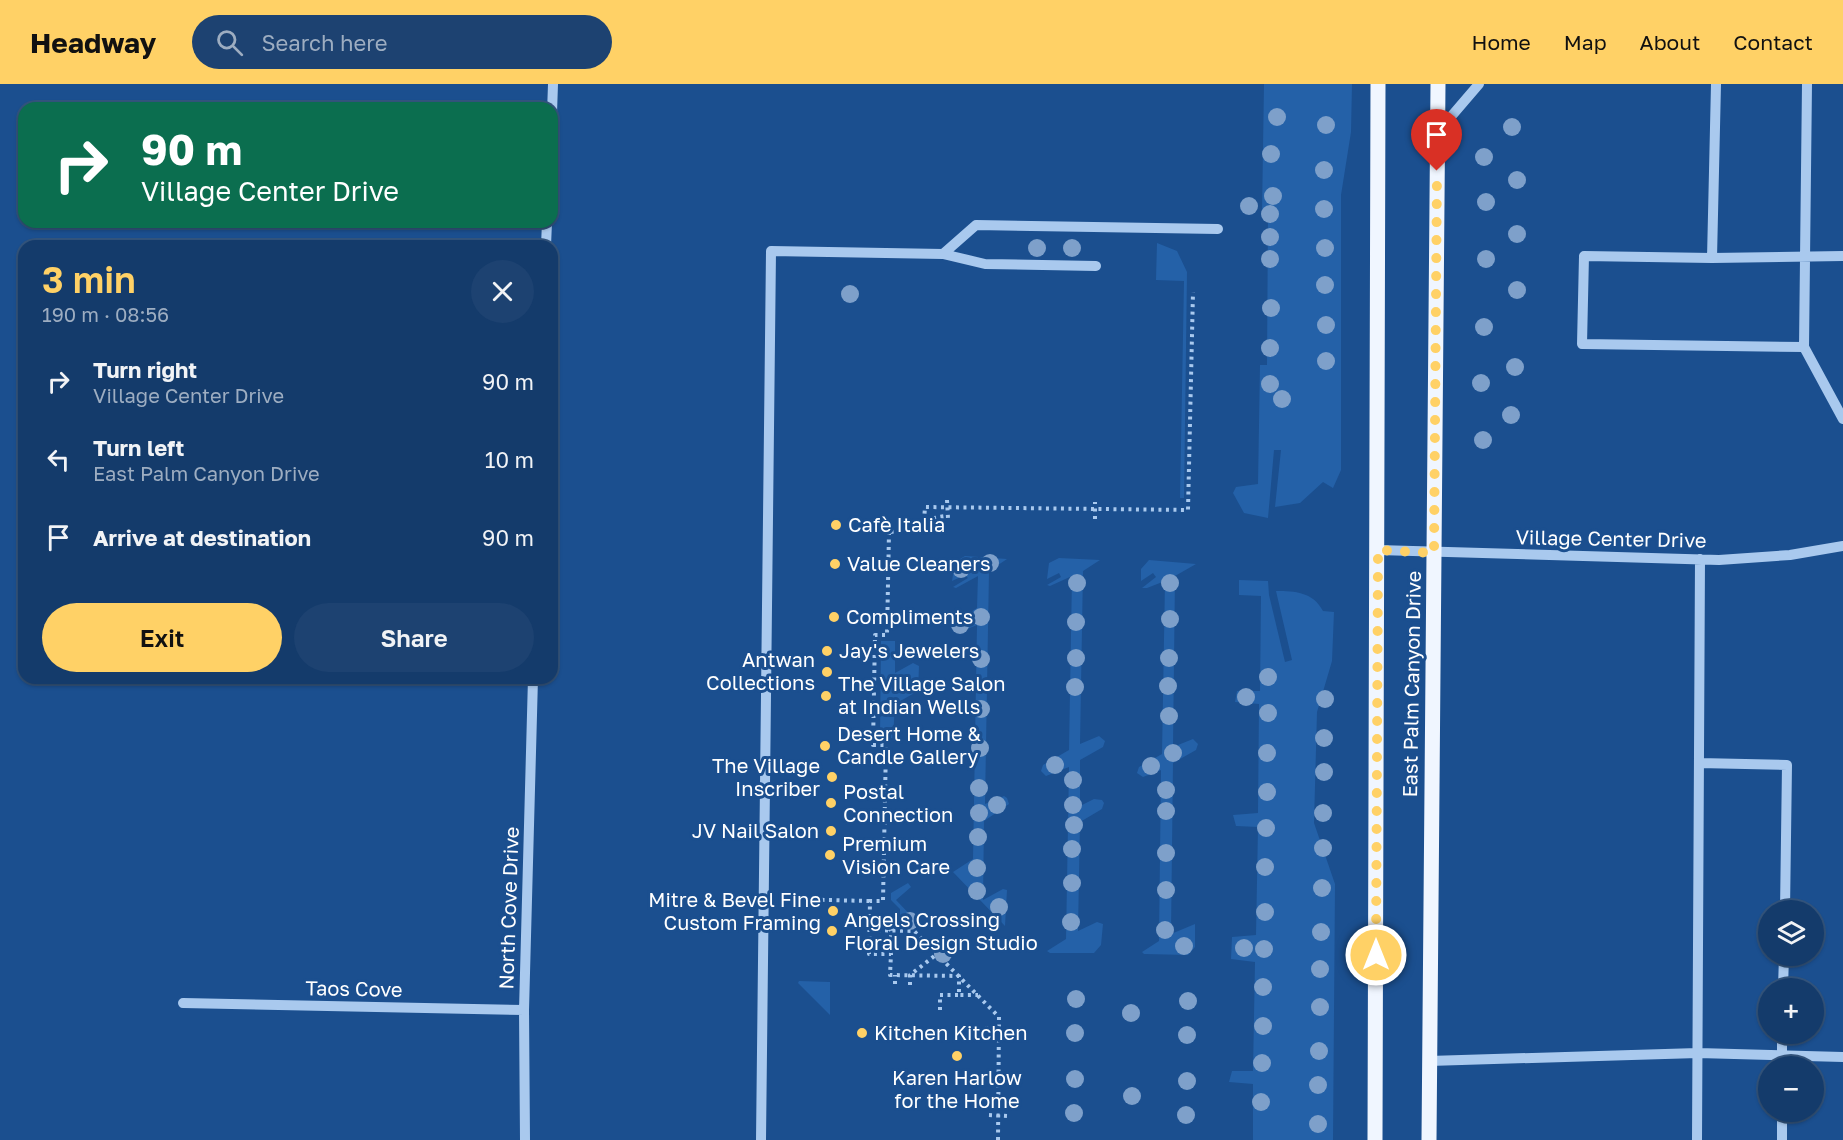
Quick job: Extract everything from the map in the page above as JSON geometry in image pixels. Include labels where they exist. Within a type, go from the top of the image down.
[{"type":"main road","name":"East Palm Canyon Drive","points":[[1375,1140],[1378,84]]},
{"type":"main road","name":"East Palm Canyon Drive","points":[[1429,1140],[1438,84]]},
{"type":"street","points":[[552,102],[553,84]]},
{"type":"street","points":[[1437,134],[1479,84]]},
{"type":"street","points":[[1712,258],[1716,84]]},
{"type":"street","points":[[1807,84],[1804,347],[1843,419]]},
{"type":"street","points":[[943,254],[976,225],[1218,229]]},
{"type":"street","points":[[761,1140],[771,251],[943,254],[985,264],[1096,266]]},
{"type":"street","points":[[1804,347],[1582,344],[1584,256],[1712,258],[1843,256]]},
{"type":"street","name":"Village Center Drive","points":[[1378,550],[1700,559],[1790,555],[1843,546]]},
{"type":"street","points":[[1697,1140],[1700,559]]},
{"type":"street","name":"North Cove Drive","points":[[525,1140],[524,1010],[533,684]]},
{"type":"street","points":[[1699,763],[1787,765],[1785,900]]},
{"type":"street","name":"Taos Cove","points":[[183,1003],[524,1010]]},
{"type":"street","points":[[1430,1061],[1698,1053],[1758,1059]]},
{"type":"street","points":[[1824,1058],[1843,1057]]},
{"type":"street","points":[[1782,1122],[1782,1140]]},
{"type":"path","points":[[924,521],[925,507],[1185,511],[1189,508],[1193,292]]},
{"type":"path","points":[[883,532],[902,533],[924,521],[947,517],[947,500]]},
{"type":"path","points":[[1095,502],[1095,519]]},
{"type":"path","points":[[868,635],[887,635],[889,532]]},
{"type":"path","points":[[882,552],[889,552]]},
{"type":"path","points":[[882,592],[888,592]]},
{"type":"path","points":[[881,608],[888,608]]},
{"type":"path","points":[[780,899],[883,901],[886,745],[873,745],[874,635]]},
{"type":"path","points":[[868,657],[874,657]]},
{"type":"path","points":[[867,678],[874,678]]},
{"type":"path","points":[[867,703],[873,703]]},
{"type":"path","points":[[866,729],[873,729]]},
{"type":"path","points":[[879,760],[886,760]]},
{"type":"path","points":[[879,783],[885,783]]},
{"type":"path","points":[[878,811],[885,811]]},
{"type":"path","points":[[878,837],[884,838]]},
{"type":"path","points":[[878,861],[884,861]]},
{"type":"path","points":[[877,882],[884,883]]},
{"type":"path","points":[[869,954],[870,900]]},
{"type":"path","points":[[863,916],[870,916],[891,930]]},
{"type":"path","points":[[870,930],[914,931],[999,1017],[998,1140]]},
{"type":"path","points":[[891,930],[892,975],[895,984]]},
{"type":"path","points":[[863,936],[870,936]]},
{"type":"path","points":[[862,954],[891,954]]},
{"type":"path","points":[[910,975],[937,954]]},
{"type":"path","points":[[883,975],[959,976]]},
{"type":"path","points":[[910,975],[910,985]]},
{"type":"path","points":[[959,976],[959,995]]},
{"type":"path","points":[[940,1010],[940,995],[978,995]]},
{"type":"path","points":[[985,1028],[999,1029]]},
{"type":"path","points":[[988,1115],[1007,1116]]},
{"type":"shaded area","points":[[1264,84],[1352,84],[1351,132],[1341,195],[1341,470],[1333,488],[1323,482],[1300,503],[1275,507],[1281,450],[1274,450],[1268,518],[1244,513],[1233,493],[1236,487],[1258,484],[1260,365],[1267,365],[1268,212],[1262,213]]},
{"type":"shaded area","points":[[1157,243],[1177,251],[1187,272],[1184,498],[1180,498],[1184,281],[1156,280]]},
{"type":"shaded area","points":[[965,556],[1007,559],[989,571],[985,804],[1004,796],[1009,804],[984,821],[983,900],[1003,889],[1007,890],[1005,926],[953,872],[973,859],[977,625],[957,633],[951,625],[977,608],[978,576],[956,588],[953,587],[968,578],[965,575],[952,581],[955,562]]},
{"type":"shaded area","points":[[1059,558],[1100,560],[1083,571],[1080,744],[1099,736],[1105,741],[1103,747],[1080,760],[1080,806],[1094,799],[1102,800],[1104,803],[1102,809],[1080,822],[1078,931],[1097,922],[1103,924],[1101,945],[1094,953],[1050,953],[1047,951],[1066,939],[1069,767],[1046,776],[1041,771],[1043,765],[1069,750],[1072,576],[1050,586],[1047,585],[1061,577],[1059,573],[1047,579],[1049,563]]},
{"type":"shaded area","points":[[1149,560],[1196,564],[1175,576],[1173,747],[1193,739],[1198,744],[1196,750],[1173,763],[1171,934],[1195,924],[1195,947],[1188,955],[1144,954],[1142,952],[1159,941],[1161,770],[1143,777],[1137,773],[1139,767],[1162,754],[1165,581],[1142,588],[1156,577],[1153,573],[1141,581],[1141,569]]},
{"type":"shaded area","points":[[1239,580],[1268,581],[1269,595],[1285,662],[1292,660],[1276,591],[1290,591],[1309,596],[1323,611],[1334,612],[1332,661],[1317,712],[1314,823],[1335,884],[1333,1140],[1253,1140],[1253,1084],[1229,1082],[1232,1071],[1253,1071],[1255,962],[1231,959],[1232,937],[1256,935],[1258,827],[1236,826],[1233,815],[1258,813],[1259,704],[1235,702],[1237,691],[1260,691],[1261,596],[1239,595]]},
{"type":"shaded area","points":[[881,641],[895,641],[895,673],[913,663],[919,666],[918,691],[895,704],[893,738],[880,738]]},
{"type":"shaded area","points":[[908,883],[911,887],[896,900],[919,924],[900,924],[900,909],[891,900],[891,893]]},
{"type":"shaded area","points":[[799,981],[830,982],[830,1015],[798,983]]},
{"type":"place","name":"Cafè Italia","points":[[836,525]]},
{"type":"place","name":"Value Cleaners","points":[[835,564]]},
{"type":"place","name":"Compliments","points":[[834,617]]},
{"type":"place","name":"Jay's Jewelers","points":[[827,651]]},
{"type":"place","name":"Antwan Collections","points":[[827,672]]},
{"type":"place","name":"The Village Salon at Indian Wells","points":[[826,696]]},
{"type":"place","name":"Desert Home & Candle Gallery","points":[[825,746]]},
{"type":"place","name":"The Village Inscriber","points":[[832,777]]},
{"type":"place","name":"Postal Connection","points":[[831,803]]},
{"type":"place","name":"JV Nail Salon","points":[[831,831]]},
{"type":"place","name":"Premium Vision Care","points":[[830,855]]},
{"type":"place","name":"Mitre & Bevel Fine Custom Framing","points":[[833,911]]},
{"type":"place","name":"Angels Crossing Floral Design Studio","points":[[832,931]]},
{"type":"place","name":"Kitchen Kitchen","points":[[862,1033]]},
{"type":"place","name":"Karen Harlow for the Home","points":[[957,1056]]},
{"type":"route","points":[[1376,955],[1378,550],[1434,553],[1437,171]]}]
